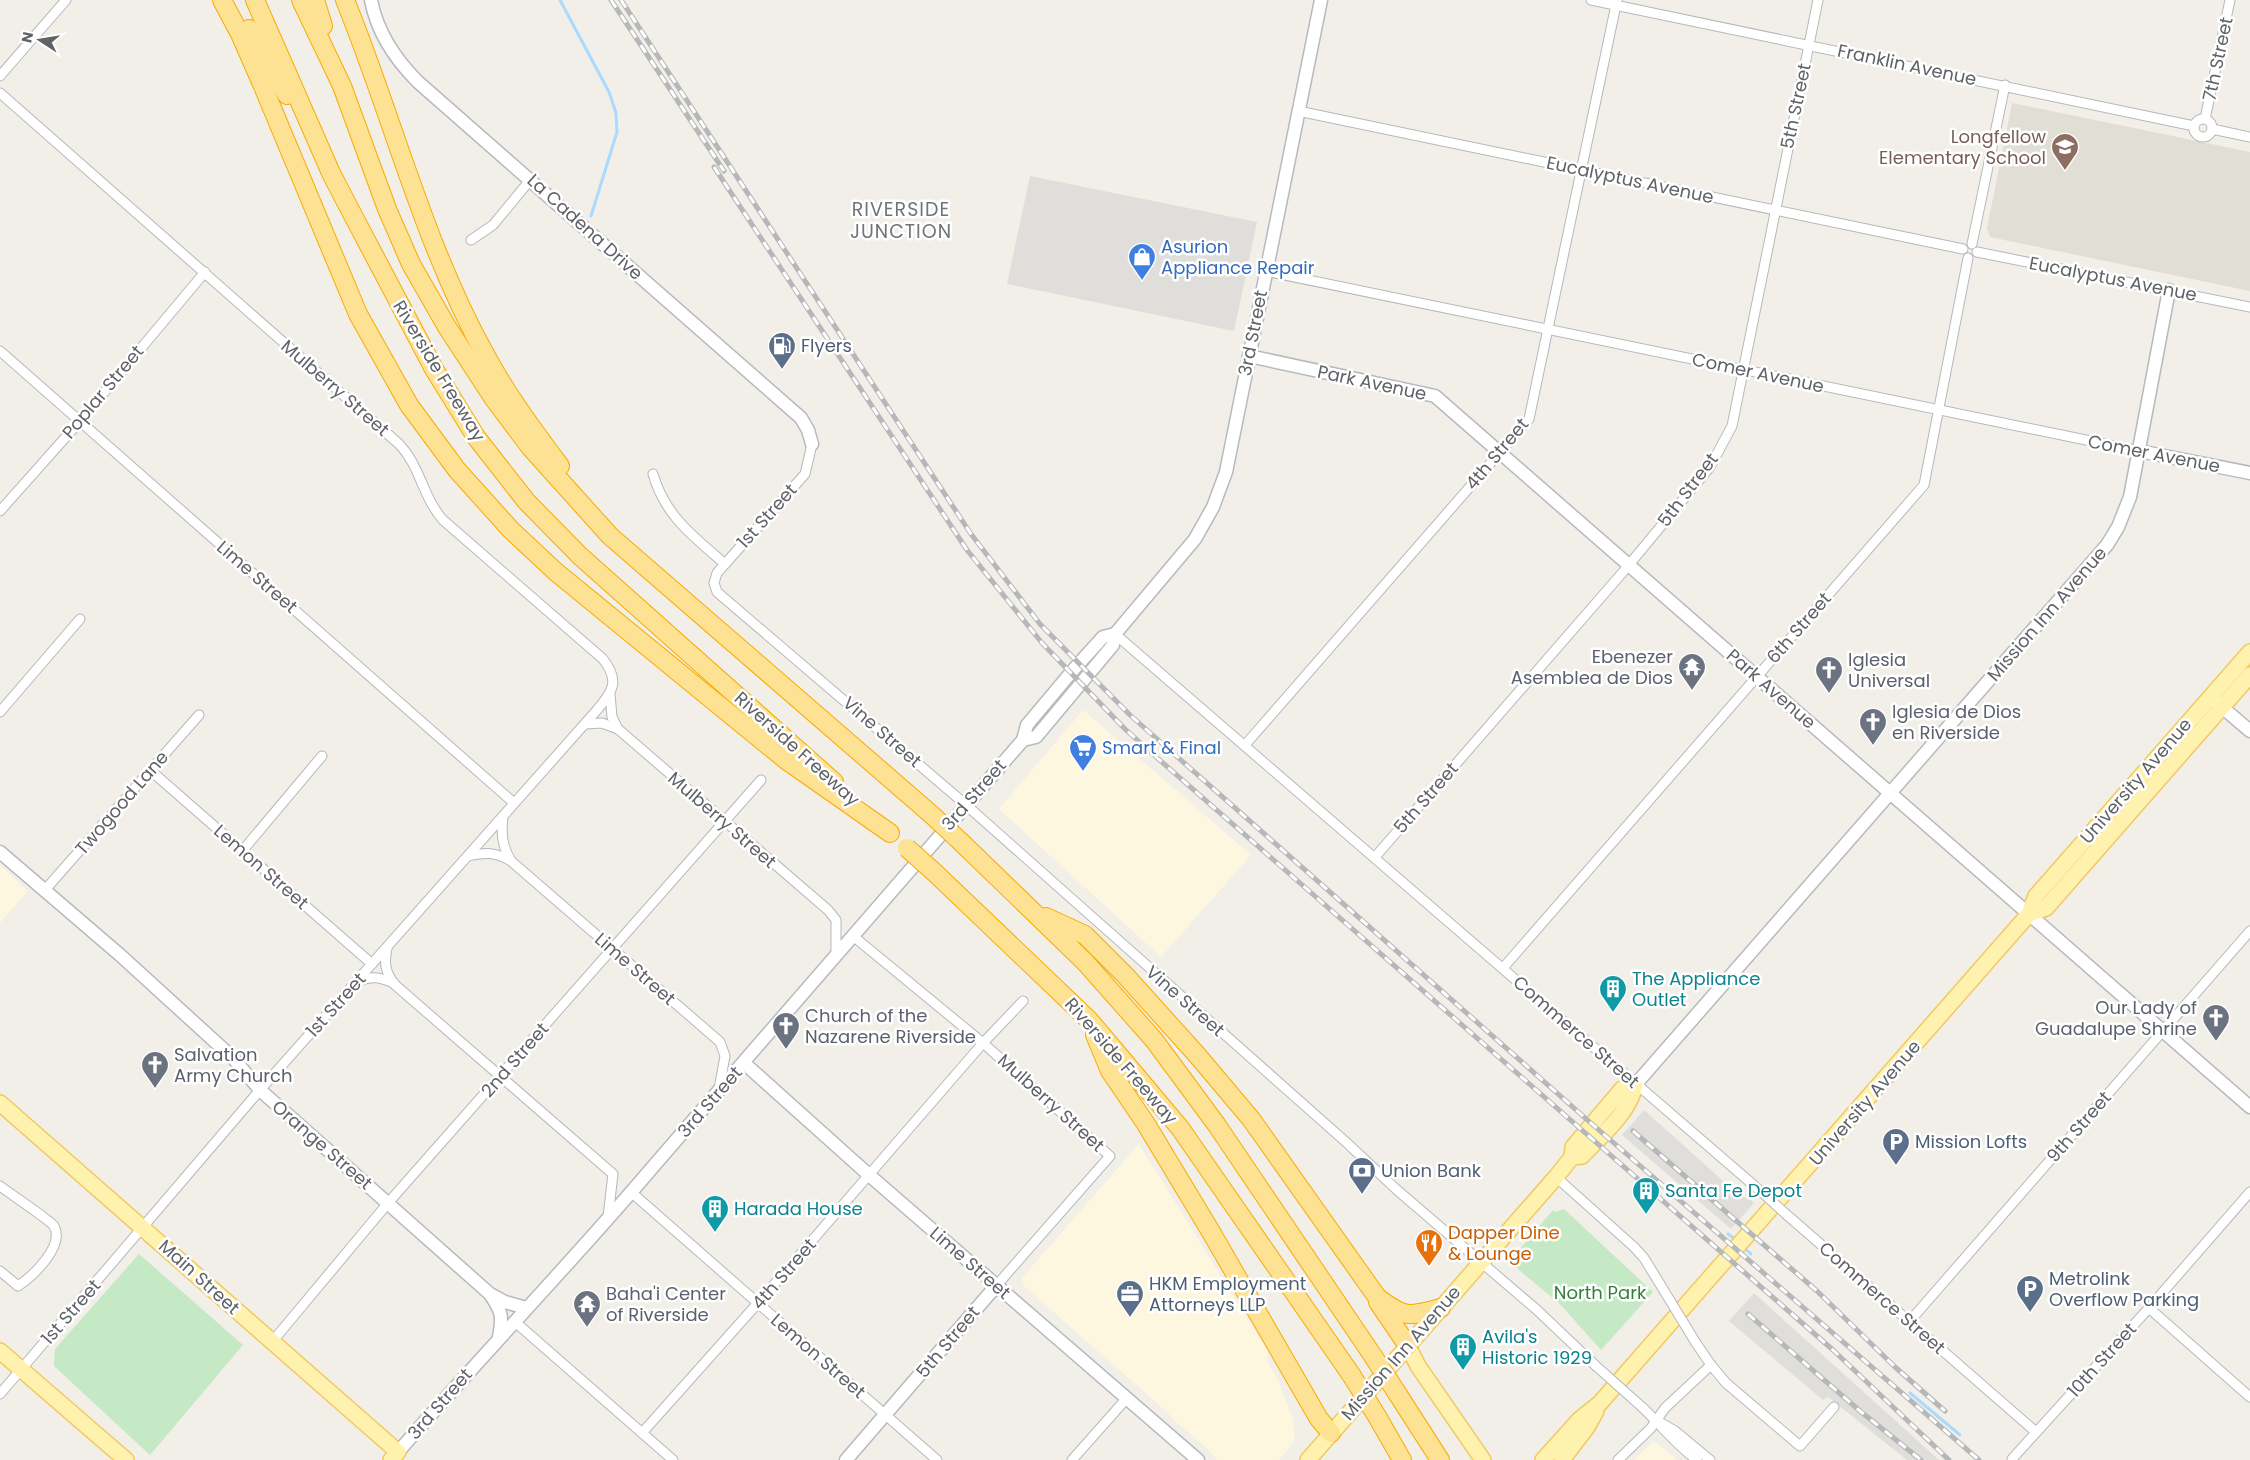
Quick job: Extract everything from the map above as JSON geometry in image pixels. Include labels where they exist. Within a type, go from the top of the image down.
[{"type":"highway","points":[[222,0],[259,76],[358,314],[398,387],[427,432],[480,497],[540,558],[786,760],[890,833]]},
{"type":"highway","points":[[232,0],[331,173]]},
{"type":"highway","name":"Riverside Freeway","points":[[256,0],[331,173],[396,298],[446,390],[476,437],[526,501],[580,556],[934,871],[1089,1020],[1180,1128],[1352,1376],[1402,1460]]},
{"type":"highway","name":"Riverside Freeway","points":[[301,0],[342,86],[387,210],[411,264],[446,327],[494,399],[530,447],[610,536],[932,815],[1085,962],[1154,1040],[1216,1124],[1373,1356],[1440,1460]]},
{"type":"highway","points":[[315,0],[342,86]]},
{"type":"highway","points":[[345,0],[443,264],[486,356],[539,437],[610,536]]},
{"type":"highway","points":[[1034,911],[1085,935],[1125,975],[1197,1055],[1251,1119],[1377,1297],[1390,1307],[1409,1315],[1441,1308]]},
{"type":"highway","points":[[1089,1020],[1110,1071],[1146,1124],[1319,1419],[1331,1433]]},
{"type":"highway","points":[[1377,1297],[1379,1306],[1408,1346]]},
{"type":"main road","name":"La Cadena Drive","points":[[371,0],[379,27],[401,64],[442,104],[531,179],[589,234],[801,418],[808,430],[812,444]]},
{"type":"main road","name":"3rd Street","points":[[395,1456],[514,1321],[632,1192],[719,1092],[1022,740],[1027,726],[1074,669],[1103,637],[1115,634],[1196,539],[1213,507],[1226,472],[1321,0]]},
{"type":"main road","name":"Mission Inn Avenue","points":[[1308,1460],[1556,1177],[1572,1157],[1573,1147],[1622,1089],[1636,1085],[2107,545],[2118,527],[2130,497],[2169,290]]},
{"type":"main road","name":"Park Avenue","points":[[1249,356],[1435,396],[2250,1107]]},
{"type":"main road","name":"Comer Avenue","points":[[2139,451],[2250,473]]},
{"type":"main road","name":"University Avenue","points":[[1543,1460],[1558,1454],[1579,1420],[1600,1403],[2029,914],[2036,896],[2250,652]]},
{"type":"main road","name":"University Avenue","points":[[2029,914],[2046,908],[2250,675]]},
{"type":"main road","points":[[2210,697],[2250,731]]},
{"type":"main road","name":"Orange Street","points":[[0,852],[120,955],[233,1058],[260,1090],[490,1294],[505,1302],[526,1308]]},
{"type":"main road","name":"Lime Street","points":[[744,1063],[869,1175],[1198,1460]]},
{"type":"main road","name":"Main Street","points":[[0,1102],[272,1342],[395,1456]]},
{"type":"main road","name":"5th Street","points":[[846,1460],[996,1286]]},
{"type":"main road","name":"Orange Street","points":[[490,1294],[500,1309],[501,1314],[498,1339]]},
{"type":"main road","points":[[1408,1346],[1418,1366],[1483,1460]]},
{"type":"main road","points":[[0,1351],[126,1460]]},
{"type":"main road","points":[[1533,1460],[1544,1450],[1558,1454]]},
{"type":"street","points":[[0,76],[66,0]]},
{"type":"street","name":"Franklin Avenue","points":[[1591,0],[1616,3],[2194,126]]},
{"type":"street","name":"5th Street","points":[[1375,857],[1629,565],[1710,467],[1732,426],[1774,210],[1818,0]]},
{"type":"street","name":"7th Street","points":[[2205,119],[2230,0]]},
{"type":"street","name":"4th Street","points":[[1245,745],[1529,419],[1616,3]]},
{"type":"street","points":[[1974,248],[1967,244],[1963,249],[1964,256],[1968,258],[1975,256],[1974,248],[2005,85]]},
{"type":"street","name":"Mulberry Street","points":[[0,93],[399,444],[416,466],[428,501],[443,520],[603,659],[610,669],[614,680],[610,694],[612,718],[618,729],[828,910],[836,920],[836,956]]},
{"type":"street","name":"Eucalyptus Avenue","points":[[1298,111],[1963,249]]},
{"type":"street","points":[[2205,119],[2211,123],[2212,129],[2207,136],[2201,137],[2196,134],[2194,126],[2198,120],[2205,119]]},
{"type":"street","points":[[2212,129],[2250,137]]},
{"type":"street","points":[[471,240],[493,225],[531,179]]},
{"type":"street","name":"Eucalyptus Avenue","points":[[1974,248],[2250,307]]},
{"type":"street","name":"6th Street","points":[[1503,968],[1924,485],[1968,258]]},
{"type":"street","name":"Comer Avenue","points":[[1265,271],[2139,451]]},
{"type":"street","name":"Poplar Street","points":[[0,511],[80,421],[205,272]]},
{"type":"street","name":"Lime Street","points":[[0,351],[514,803]]},
{"type":"street","name":"1st Street","points":[[714,583],[717,573],[724,564],[805,474],[812,444]]},
{"type":"street","points":[[653,474],[657,489],[672,515],[724,564]]},
{"type":"street","name":"Vine Street","points":[[714,583],[717,592],[965,804],[1340,1137],[1397,1190],[1537,1310],[1656,1420],[1669,1437],[1697,1460]]},
{"type":"street","points":[[0,712],[80,619]]},
{"type":"street","name":"Commerce Street","points":[[1115,634],[1375,857],[1636,1085],[1788,1214],[2036,1432]]},
{"type":"street","name":"1st Street","points":[[0,1394],[144,1228],[260,1090],[610,694]]},
{"type":"street","name":"Twogood Lane","points":[[44,891],[199,715]]},
{"type":"street","points":[[585,724],[602,722],[618,729]]},
{"type":"street","points":[[243,850],[322,756]]},
{"type":"street","name":"Lemon Street","points":[[150,770],[372,964]]},
{"type":"street","name":"2nd Street","points":[[272,1342],[388,1203],[761,780]]},
{"type":"street","points":[[503,816],[501,832],[504,850],[511,861]]},
{"type":"street","points":[[468,856],[485,852],[498,854],[511,861]]},
{"type":"street","name":"Lime Street","points":[[511,861],[720,1042],[725,1056],[719,1092]]},
{"type":"street","name":"9th Street","points":[[1909,1322],[2250,931]]},
{"type":"street","name":"Mulberry Street","points":[[853,936],[983,1043],[1110,1156]]},
{"type":"street","points":[[387,947],[384,963],[387,973],[394,984],[613,1174],[608,1217]]},
{"type":"street","points":[[356,982],[368,977],[380,978],[394,984]]},
{"type":"street","name":"4th Street","points":[[642,1433],[758,1303],[983,1043],[1023,1001]]},
{"type":"street","name":"5th Street","points":[[996,1286],[1110,1156]]},
{"type":"street","points":[[1556,1177],[1644,1258],[1696,1343],[1726,1383],[1800,1446],[1834,1407]]},
{"type":"street","points":[[0,1186],[54,1225],[57,1236],[55,1248],[28,1279],[18,1286],[0,1271]]},
{"type":"street","name":"Lemon Street","points":[[632,1192],[937,1460]]},
{"type":"street","name":"10th Street","points":[[2012,1459],[2149,1308],[2250,1192]]},
{"type":"street","points":[[2149,1308],[2250,1397]]},
{"type":"street","points":[[514,1321],[673,1460]]},
{"type":"street","points":[[1618,1460],[1656,1420],[1664,1408],[1711,1365]]},
{"type":"street","points":[[1072,1460],[1128,1398]]},
{"type":"street","name":"Vine Street","points":[[1656,1420],[1675,1431],[1710,1460]]},
{"type":"shaded area","points":[[2012,103],[2250,152],[2250,291],[1990,237],[1987,228]]},
{"type":"shaded area","points":[[1030,176],[1257,222],[1234,331],[1007,284]]},
{"type":"shaded area","points":[[1083,710],[1251,855],[1161,957],[999,809]]},
{"type":"shaded area","points":[[0,865],[28,891],[0,923]]},
{"type":"shaded area","points":[[1644,1110],[1741,1197],[1749,1198],[1754,1203],[1731,1229],[1622,1135]]},
{"type":"shaded area","points":[[1139,1144],[1268,1352],[1267,1361],[1279,1382],[1293,1420],[1295,1440],[1279,1460],[1217,1460],[1208,1449],[1167,1412],[1023,1285],[1022,1278]]},
{"type":"shaded area","points":[[1754,1293],[1939,1460],[1907,1460],[1828,1397],[1823,1400],[1729,1321]]},
{"type":"shaded area","points":[[1654,1441],[1677,1460],[1634,1460]]},
{"type":"green space","name":"North Park","points":[[1564,1209],[1653,1292],[1601,1350],[1560,1304],[1514,1266],[1514,1256],[1553,1210],[1556,1212]]},
{"type":"green space","points":[[139,1254],[243,1345],[150,1455],[54,1366],[55,1349]]},
{"type":"waterway","points":[[560,0],[609,92],[616,113],[617,132],[591,216]]},
{"type":"waterway","points":[[1728,1234],[1736,1240]]},
{"type":"waterway","points":[[1742,1246],[1751,1254]]},
{"type":"waterway","points":[[1910,1393],[1960,1435]]},
{"type":"railway","points":[[611,0],[724,171]]},
{"type":"railway","points":[[621,0],[971,534],[1040,624],[1130,715],[1592,1124],[1979,1460]]},
{"type":"railway","points":[[714,167],[967,550],[1042,643],[1125,729],[1833,1350],[1949,1460]]},
{"type":"railway","points":[[1633,1131],[1817,1291],[1895,1367],[1945,1411]]},
{"type":"railway","points":[[1748,1314],[1860,1411],[1921,1460]]},
{"type":"place","name":"Longfellow Elementary School","points":[[2065,171]]},
{"type":"place","name":"Asurion Appliance Repair","points":[[1142,281]]},
{"type":"place","name":"Flyers","points":[[782,370]]},
{"type":"place","name":"Ebenezer Asemblea de Dios","points":[[1692,691]]},
{"type":"place","name":"Iglesia Universal","points":[[1829,694]]},
{"type":"place","name":"Iglesia de Dios en Riverside","points":[[1873,746]]},
{"type":"place","name":"Smart & Final","points":[[1083,772]]},
{"type":"place","name":"The Appliance Outlet","points":[[1613,1013]]},
{"type":"place","name":"Our Lady of Guadalupe Shrine","points":[[2216,1042]]},
{"type":"place","name":"Church of the Nazarene Riverside","points":[[786,1050]]},
{"type":"place","name":"Salvation Army Church","points":[[155,1089]]},
{"type":"place","name":"Mission Lofts","points":[[1896,1166]]},
{"type":"place","name":"Union Bank","points":[[1362,1195]]},
{"type":"place","name":"Santa Fe Depot","points":[[1646,1215]]},
{"type":"place","name":"Harada House","points":[[715,1233]]},
{"type":"place","name":"Dapper Dine & Lounge","points":[[1429,1267]]},
{"type":"place","name":"Metrolink Overflow Parking","points":[[2030,1313]]},
{"type":"place","name":"HKM Employment Attorneys LLP","points":[[1130,1318]]},
{"type":"place","name":"Baha'i Center of Riverside","points":[[587,1328]]},
{"type":"place","name":"Avila's Historic 1929","points":[[1463,1371]]},
{"type":"district","name":"RIVERSIDE JUNCTION","points":[[901,220]]}]
